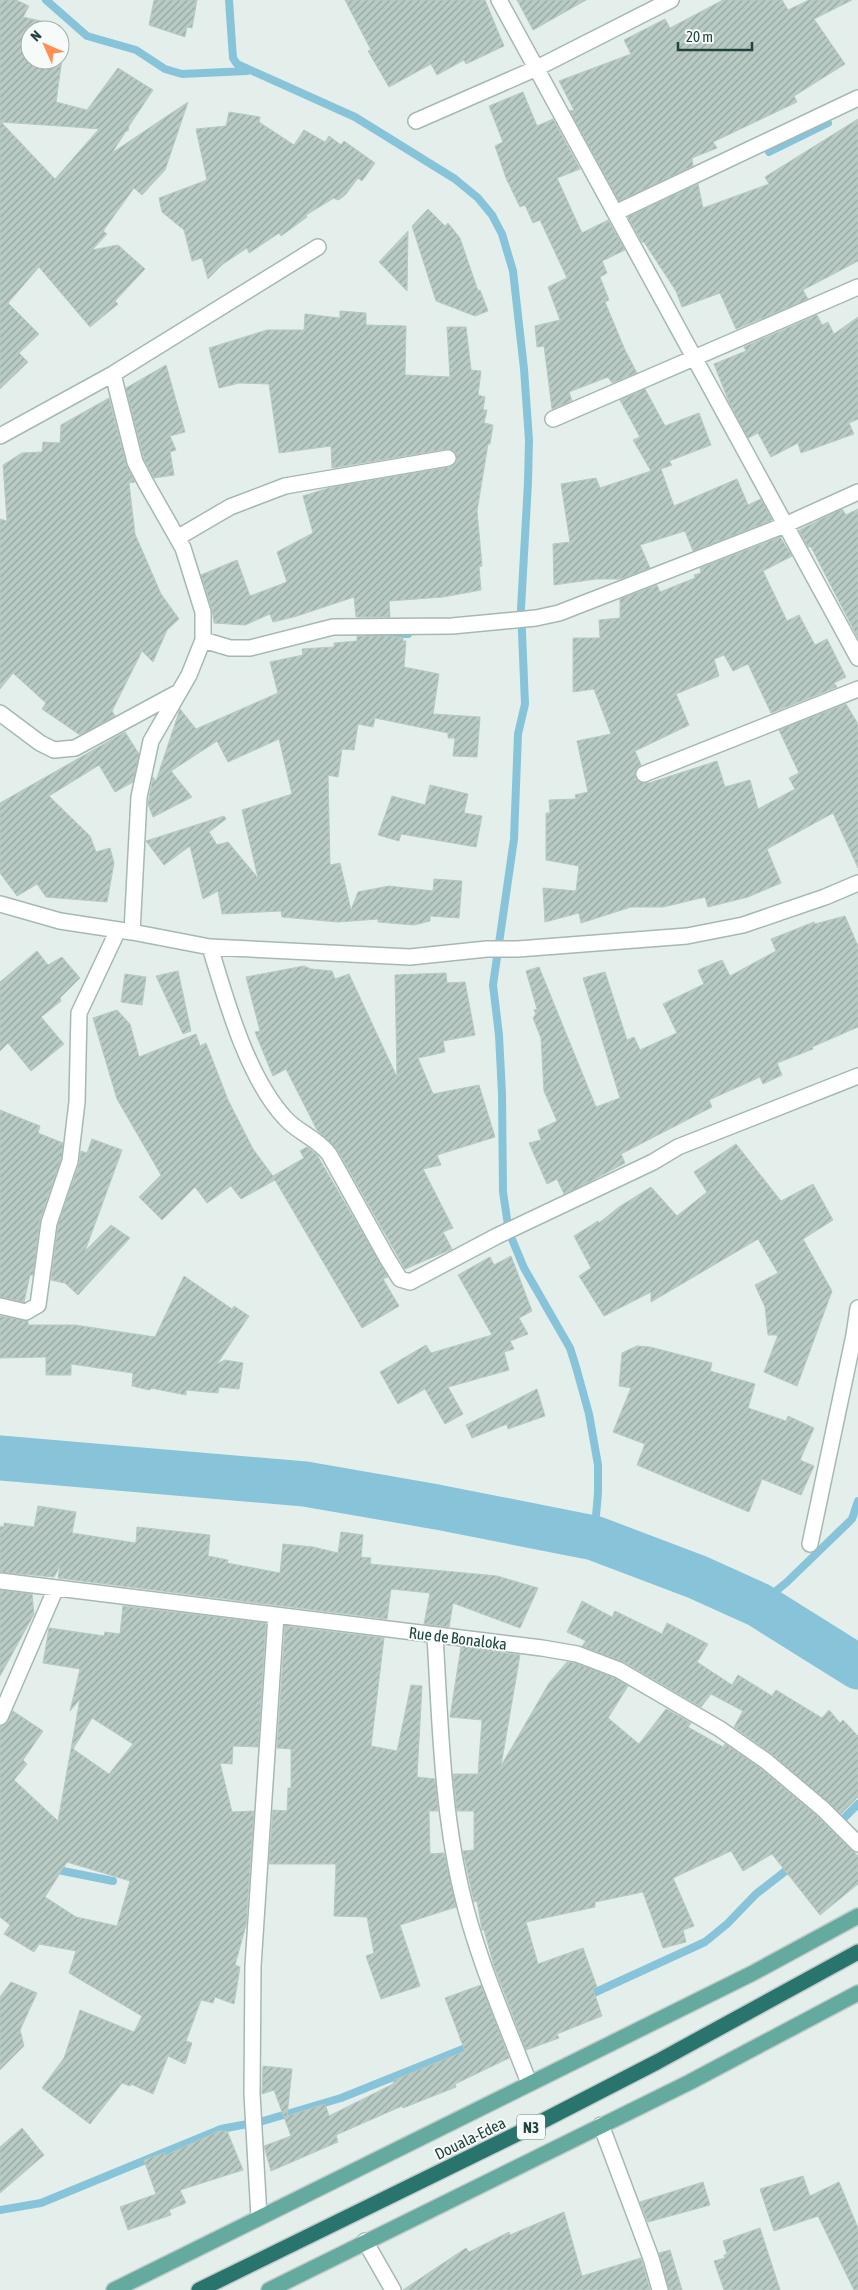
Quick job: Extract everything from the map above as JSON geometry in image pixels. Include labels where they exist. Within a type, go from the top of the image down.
[{"type":"highway","name":"Douala-Edea","points":[[199,2290],[649,2067],[858,1952]]},
{"type":"main road","points":[[114,2290],[753,1973],[858,1916]]},
{"type":"main road","points":[[269,2290],[690,2082],[858,1993]]},
{"type":"street","points":[[499,0],[858,658]]},
{"type":"street","points":[[416,121],[537,68],[671,0]]},
{"type":"street","points":[[615,213],[858,98]]},
{"type":"street","points":[[0,436],[113,374],[318,246]]},
{"type":"street","points":[[553,419],[858,287]]},
{"type":"street","points":[[0,1306],[26,1312],[38,1305],[49,1223],[70,1161],[77,1102],[79,1013],[125,931],[139,797],[151,741],[176,694],[189,675],[203,640],[203,612],[183,548],[135,462],[113,374]]},
{"type":"street","points":[[178,538],[230,507],[285,486],[448,458]]},
{"type":"street","points":[[203,640],[230,648],[250,648],[333,627],[452,626],[536,618],[559,613],[785,525],[858,492]]},
{"type":"street","points":[[644,774],[858,689]]},
{"type":"street","points":[[0,713],[40,743],[54,750],[75,748],[176,694]]},
{"type":"street","points":[[0,904],[60,921],[125,931],[210,948],[410,957],[487,949],[526,949],[687,936],[743,925],[825,897],[858,882]]},
{"type":"street","points":[[210,948],[230,1014],[263,1089],[286,1120],[321,1144],[329,1154],[400,1278],[410,1282],[497,1236],[653,1162],[678,1147],[858,1076]]},
{"type":"street","points":[[810,1544],[858,1308]]},
{"type":"street","name":"Rue de Bonaloka","points":[[0,1581],[542,1648],[577,1654],[619,1670],[720,1729],[766,1761],[822,1809],[858,1844]]},
{"type":"street","points":[[0,1717],[56,1588]]},
{"type":"street","points":[[259,2217],[252,2094],[253,1966],[276,1615]]},
{"type":"street","points":[[435,1636],[450,1822],[461,1890],[478,1946],[529,2083]]},
{"type":"street","points":[[601,2125],[651,2258],[660,2290]]},
{"type":"street","points":[[365,2241],[393,2290]]},
{"type":"building","points":[[0,0],[16,0],[29,6],[23,17],[36,20],[20,20],[20,70],[60,70],[56,102],[87,110],[118,68],[153,90],[112,153],[188,102],[165,170],[142,195],[134,188],[103,231],[107,234],[92,250],[118,245],[145,269],[115,301],[118,304],[90,327],[39,267],[8,303],[39,334],[19,353],[28,362],[0,389]],"holes":[[[1,122],[99,129],[55,179]]]},
{"type":"building","points":[[154,0],[197,0],[192,28],[187,27],[185,37],[149,25]]},
{"type":"building","points":[[345,0],[485,0],[504,46],[466,64],[464,60],[437,75],[431,64],[389,87],[368,51],[371,50]]},
{"type":"building","points":[[517,0],[586,0],[533,30]]},
{"type":"building","points":[[723,0],[782,0],[788,10],[809,0],[852,0],[814,19],[845,64],[794,96],[797,102],[713,142],[717,148],[692,158],[693,166],[619,201],[570,111],[574,110],[559,81],[631,54],[624,40],[665,19],[670,28]]},
{"type":"building","points":[[523,92],[537,126],[553,119],[580,169],[557,178],[582,233],[608,220],[625,250],[602,261],[607,273],[600,277],[609,300],[605,302],[637,373],[612,383],[608,377],[569,392],[572,401],[552,409],[544,346],[537,347],[535,326],[560,320],[548,287],[567,278],[540,220],[533,223],[525,205],[520,207],[506,178],[495,146],[503,142],[489,106]]},
{"type":"building","points":[[229,112],[260,117],[259,122],[294,145],[304,130],[325,142],[329,136],[341,145],[344,141],[375,163],[362,181],[358,178],[340,199],[334,198],[306,215],[307,217],[281,236],[279,233],[249,253],[247,248],[223,264],[208,279],[202,258],[192,261],[184,230],[162,212],[159,198],[207,180],[196,129],[226,126]]},
{"type":"building","points":[[858,119],[858,261],[803,290],[808,299],[736,329],[720,293],[682,307],[676,291],[644,242],[642,242],[628,217],[698,184],[703,208],[769,184],[765,177]]},
{"type":"building","points":[[428,209],[445,226],[448,223],[460,238],[478,291],[480,290],[488,311],[475,316],[436,301],[412,226]]},
{"type":"building","points":[[408,231],[407,291],[379,262]]},
{"type":"building","points":[[340,311],[366,313],[366,325],[406,326],[405,375],[450,377],[447,327],[466,327],[471,370],[481,371],[478,395],[485,397],[483,410],[487,410],[484,423],[493,425],[477,511],[482,566],[479,567],[481,590],[443,597],[389,601],[390,617],[356,617],[354,597],[273,622],[270,614],[245,625],[214,623],[212,609],[201,575],[237,560],[250,596],[287,582],[277,552],[313,533],[303,496],[332,487],[450,467],[457,462],[455,452],[446,449],[332,468],[331,446],[279,453],[269,384],[239,383],[219,388],[209,348],[267,330],[304,330],[305,314],[340,318]]},
{"type":"building","points":[[817,315],[822,325],[828,322],[834,334],[858,317],[858,419],[849,423],[854,434],[801,453],[798,443],[771,457],[758,433],[748,438],[729,402],[714,364],[746,351],[744,347]]},
{"type":"building","points":[[166,365],[185,432],[170,436],[176,450],[170,452],[174,475],[154,478],[144,459],[126,388]]},
{"type":"building","points":[[645,389],[665,426],[699,413],[711,445],[669,461],[672,465],[661,469],[674,506],[737,479],[748,505],[761,499],[772,520],[693,551],[685,531],[640,545],[650,568],[620,579],[596,579],[554,585],[553,544],[570,542],[561,484],[596,478],[600,488],[651,471],[633,440],[640,437],[620,400]]},
{"type":"building","points":[[109,398],[126,464],[135,482],[129,483],[135,534],[161,594],[179,619],[167,630],[153,662],[142,651],[112,711],[115,716],[80,735],[42,709],[46,703],[13,673],[0,689],[0,519],[7,521],[3,465],[22,453],[42,452],[43,442],[60,443],[61,425]]},
{"type":"building","points":[[842,509],[846,515],[858,509],[858,638],[811,547],[808,547],[799,530]]},
{"type":"building","points":[[780,537],[792,556],[763,571],[787,621],[799,615],[815,645],[827,639],[846,677],[834,683],[837,687],[771,713],[748,664],[733,671],[724,655],[714,659],[719,676],[676,694],[689,725],[635,751],[641,765],[636,769],[635,777],[639,782],[649,783],[717,761],[725,787],[750,780],[758,809],[795,789],[789,778],[799,773],[779,730],[846,704],[858,724],[858,868],[833,813],[767,849],[781,883],[748,897],[708,907],[705,897],[663,907],[631,907],[581,923],[579,913],[545,922],[543,888],[576,891],[579,866],[546,860],[546,813],[550,813],[549,800],[576,799],[575,795],[588,792],[577,741],[611,734],[594,689],[573,692],[573,638],[600,638],[599,620],[620,618],[620,599],[657,585],[660,592],[695,578],[694,575],[701,573],[700,568]]},
{"type":"building","points":[[357,636],[403,638],[403,641],[406,641],[404,667],[439,674],[433,714],[480,717],[477,757],[453,756],[455,738],[448,738],[448,733],[375,718],[373,727],[358,724],[354,750],[342,749],[338,777],[328,775],[330,865],[340,863],[351,910],[358,892],[389,886],[433,891],[434,879],[462,881],[459,918],[430,916],[430,921],[414,925],[378,922],[378,919],[338,922],[282,917],[281,911],[222,914],[218,891],[203,899],[190,846],[164,865],[146,841],[224,816],[226,819],[209,832],[217,845],[228,842],[258,878],[242,810],[292,794],[279,739],[228,762],[217,741],[171,771],[192,797],[153,817],[148,804],[153,777],[156,781],[180,709],[196,729],[278,693],[270,662],[303,655],[302,649],[334,647],[334,643],[357,641]]},
{"type":"building","points":[[125,732],[139,754],[133,782],[115,792],[99,765],[49,796],[90,836],[96,852],[110,848],[114,863],[107,902],[46,897],[37,884],[17,896],[0,873],[0,803]]},
{"type":"building","points":[[430,785],[468,794],[464,813],[482,816],[476,847],[401,834],[399,841],[378,835],[392,796],[425,805]]},
{"type":"building","points":[[845,916],[858,946],[858,1027],[812,1047],[813,1049],[777,1063],[782,1075],[763,1084],[760,1077],[709,1100],[712,1107],[621,1154],[625,1163],[581,1186],[564,1194],[557,1179],[547,1184],[529,1143],[541,1140],[538,1130],[557,1121],[544,1091],[541,1038],[533,1018],[536,1014],[534,1010],[537,1009],[526,971],[539,967],[596,1107],[620,1098],[583,978],[605,972],[627,1040],[634,1037],[640,1050],[677,1033],[663,1004],[704,984],[698,970],[722,960],[730,976],[776,951],[771,939],[814,922],[815,924]]},
{"type":"building","points":[[37,951],[48,965],[62,957],[80,978],[60,998],[61,1001],[41,1017],[64,1044],[31,1071],[8,1043],[0,1051],[0,982]]},
{"type":"building","points":[[304,966],[311,969],[332,971],[335,979],[349,974],[397,1077],[395,975],[446,973],[447,983],[465,982],[475,1035],[443,1041],[445,1052],[418,1058],[433,1094],[479,1085],[495,1137],[437,1155],[441,1165],[423,1169],[453,1228],[443,1232],[452,1249],[405,1269],[337,1149],[317,1130],[286,1069],[273,1076],[255,1032],[260,1031],[246,977]]},
{"type":"building","points":[[178,971],[191,1031],[183,1034],[156,976]]},
{"type":"building","points":[[125,974],[146,977],[142,1005],[121,1002]]},
{"type":"building","points":[[117,1010],[130,1024],[139,1057],[196,1034],[200,1046],[206,1043],[228,1100],[253,1149],[273,1176],[304,1158],[300,1151],[307,1147],[317,1155],[388,1277],[383,1279],[399,1306],[362,1328],[275,1180],[241,1199],[231,1186],[207,1203],[195,1187],[162,1220],[139,1197],[161,1175],[117,1099],[93,1018]]},
{"type":"building","points":[[0,1110],[40,1126],[38,1133],[63,1143],[61,1159],[40,1220],[33,1275],[30,1275],[24,1302],[0,1297]]},
{"type":"building","points":[[92,1139],[122,1150],[85,1251],[111,1225],[130,1238],[78,1295],[65,1283],[51,1280],[58,1225],[79,1164],[81,1151],[87,1153]]},
{"type":"building","points":[[736,1144],[781,1201],[813,1184],[833,1220],[803,1239],[832,1291],[797,1386],[764,1372],[778,1335],[768,1335],[765,1307],[755,1285],[778,1273],[758,1239],[651,1302],[651,1292],[604,1316],[579,1276],[591,1268],[574,1236],[598,1221],[599,1223],[619,1207],[651,1187],[677,1216],[707,1192],[694,1172]]},
{"type":"building","points":[[511,1256],[532,1311],[519,1318],[528,1334],[510,1341],[514,1349],[504,1352],[509,1370],[448,1387],[463,1414],[445,1424],[425,1389],[398,1404],[380,1372],[426,1345],[431,1353],[492,1335],[458,1275],[490,1257],[494,1265]]},
{"type":"building","points":[[184,1276],[232,1309],[234,1306],[249,1316],[217,1364],[225,1360],[243,1363],[239,1389],[219,1387],[218,1393],[186,1390],[186,1395],[132,1386],[133,1373],[71,1364],[71,1375],[46,1375],[46,1357],[0,1358],[0,1316],[28,1321],[28,1325],[75,1325],[155,1337]]},
{"type":"building","points":[[637,1346],[650,1347],[712,1363],[710,1371],[755,1384],[748,1408],[786,1421],[788,1416],[814,1428],[800,1460],[814,1466],[801,1495],[762,1479],[749,1512],[637,1465],[645,1444],[613,1432],[631,1388],[619,1386],[622,1353]]},
{"type":"building","points":[[537,1389],[545,1416],[508,1429],[507,1424],[472,1438],[466,1425]]},
{"type":"building","points":[[38,1506],[76,1512],[72,1533],[136,1543],[137,1527],[210,1535],[208,1556],[228,1560],[227,1563],[280,1573],[283,1544],[313,1547],[338,1553],[341,1532],[363,1535],[361,1557],[371,1558],[370,1564],[497,1576],[538,1588],[520,1628],[453,1603],[449,1627],[424,1624],[430,1593],[391,1589],[387,1619],[58,1578],[60,1566],[54,1577],[0,1572],[0,1526],[4,1527],[4,1523],[34,1527]]},
{"type":"building","points":[[0,1590],[32,1594],[34,1614],[0,1676]]},
{"type":"building","points":[[582,1601],[612,1617],[615,1611],[662,1634],[667,1623],[708,1644],[697,1662],[732,1685],[738,1675],[772,1696],[776,1690],[822,1718],[829,1710],[840,1723],[843,1720],[858,1736],[858,1797],[841,1814],[772,1754],[734,1727],[743,1711],[711,1694],[701,1707],[624,1662],[582,1646],[586,1641],[567,1632]]},
{"type":"building","points":[[123,1606],[266,1623],[258,1747],[233,1746],[232,1764],[220,1763],[232,1812],[254,1811],[246,1925],[235,1965],[240,1967],[234,2004],[215,1997],[213,2003],[201,2000],[186,2041],[192,2043],[185,2064],[168,2056],[153,2094],[131,2084],[130,2086],[122,2083],[90,2124],[42,2088],[64,2058],[80,2010],[134,2032],[142,2016],[69,1973],[76,1951],[39,1944],[34,1952],[4,1934],[10,1925],[0,1917],[0,1726],[6,1724],[13,1711],[43,1731],[23,1760],[27,1764],[14,1780],[58,1821],[80,1699],[70,1711],[80,1669],[43,1663],[49,1628],[104,1636],[105,1632],[120,1634]],"holes":[[[92,1718],[133,1744],[109,1774],[73,1749]],[[67,1862],[130,1881],[117,1926],[76,1917],[45,1897]]]},
{"type":"building","points":[[285,1626],[384,1638],[371,1746],[397,1751],[411,1685],[422,1686],[417,1777],[435,1779],[438,1811],[429,1811],[430,1854],[444,1853],[456,1907],[400,1925],[420,1986],[381,1999],[366,1956],[374,1953],[367,1917],[334,1916],[336,1864],[269,1864],[273,1810],[287,1811],[288,1788],[291,1788],[291,1749],[277,1748]]},
{"type":"building","points":[[461,1647],[520,1655],[501,1766],[549,1683],[567,1662],[575,1663],[615,1678],[628,1686],[608,1718],[639,1744],[666,1709],[691,1723],[688,1727],[723,1747],[725,1744],[760,1768],[817,1816],[858,1856],[858,1884],[820,1915],[772,1854],[743,1871],[731,1851],[673,1878],[694,1926],[683,1930],[686,1942],[663,1948],[643,1892],[595,1902],[595,1907],[526,1922],[538,1964],[583,1948],[597,1987],[593,1989],[602,2016],[557,2034],[559,2038],[526,2050],[494,1966],[484,1930],[482,1930],[477,1901],[474,1902],[463,1851],[474,1850],[474,1811],[457,1811],[453,1774],[478,1774],[482,1720],[450,1717]]},
{"type":"building","points":[[11,1982],[37,1993],[20,2030],[24,2046],[0,2070],[0,1997]]},
{"type":"building","points":[[481,1985],[509,2058],[455,2084],[456,2087],[403,2108],[402,2106],[336,2135],[338,2142],[271,2171],[264,2146],[291,2136],[274,2090],[262,2094],[263,2066],[292,2069],[287,2116],[325,2104],[329,2116],[393,2084],[394,2080],[465,2051],[445,1998]]},
{"type":"building","points":[[22,2128],[44,2155],[0,2193],[0,2147]]},
{"type":"building","points":[[219,2131],[227,2131],[243,2170],[180,2190],[186,2203],[169,2210],[171,2215],[128,2230],[120,2207],[156,2194],[144,2160],[164,2153],[166,2155]]},
{"type":"building","points":[[803,2176],[810,2196],[839,2182],[858,2228],[858,2290],[854,2290],[818,2216],[774,2231],[760,2189]]},
{"type":"building","points":[[703,2182],[710,2205],[648,2222],[640,2202]]},
{"type":"building","points":[[564,2212],[582,2276],[641,2258],[650,2290],[403,2290],[466,2248],[469,2252],[509,2232],[510,2235]]},
{"type":"building","points":[[760,2228],[780,2290],[724,2290],[714,2261],[725,2258],[724,2255],[727,2254],[723,2241]]},
{"type":"building","points":[[670,2250],[682,2290],[669,2290],[659,2253]]},
{"type":"waterway","points":[[46,0],[87,36],[136,50],[165,69],[182,74],[247,71]]},
{"type":"waterway","points":[[229,0],[233,58],[237,64],[355,117],[455,179],[478,198],[492,215],[502,234],[513,271],[524,369],[529,440],[521,609],[525,704],[518,734],[514,839],[493,985],[499,1035],[502,1094],[503,1192],[509,1232],[524,1268],[570,1348],[589,1414],[598,1465],[598,1493],[594,1538]]},
{"type":"waterway","points":[[769,152],[828,123]]},
{"type":"waterway","points":[[370,634],[408,634]]},
{"type":"waterway","points":[[0,1458],[305,1484],[437,1507],[594,1538],[697,1577],[759,1605],[858,1667]]},
{"type":"waterway","points":[[759,1605],[787,1582],[852,1519],[858,1501]]},
{"type":"waterway","points":[[836,1826],[858,1804]]},
{"type":"waterway","points":[[585,1997],[705,1942],[727,1924],[756,1894],[792,1866]]},
{"type":"waterway","points":[[53,1869],[113,1881]]},
{"type":"waterway","points":[[0,2210],[41,2203],[221,2129],[263,2121],[341,2098],[473,2045]]}]
